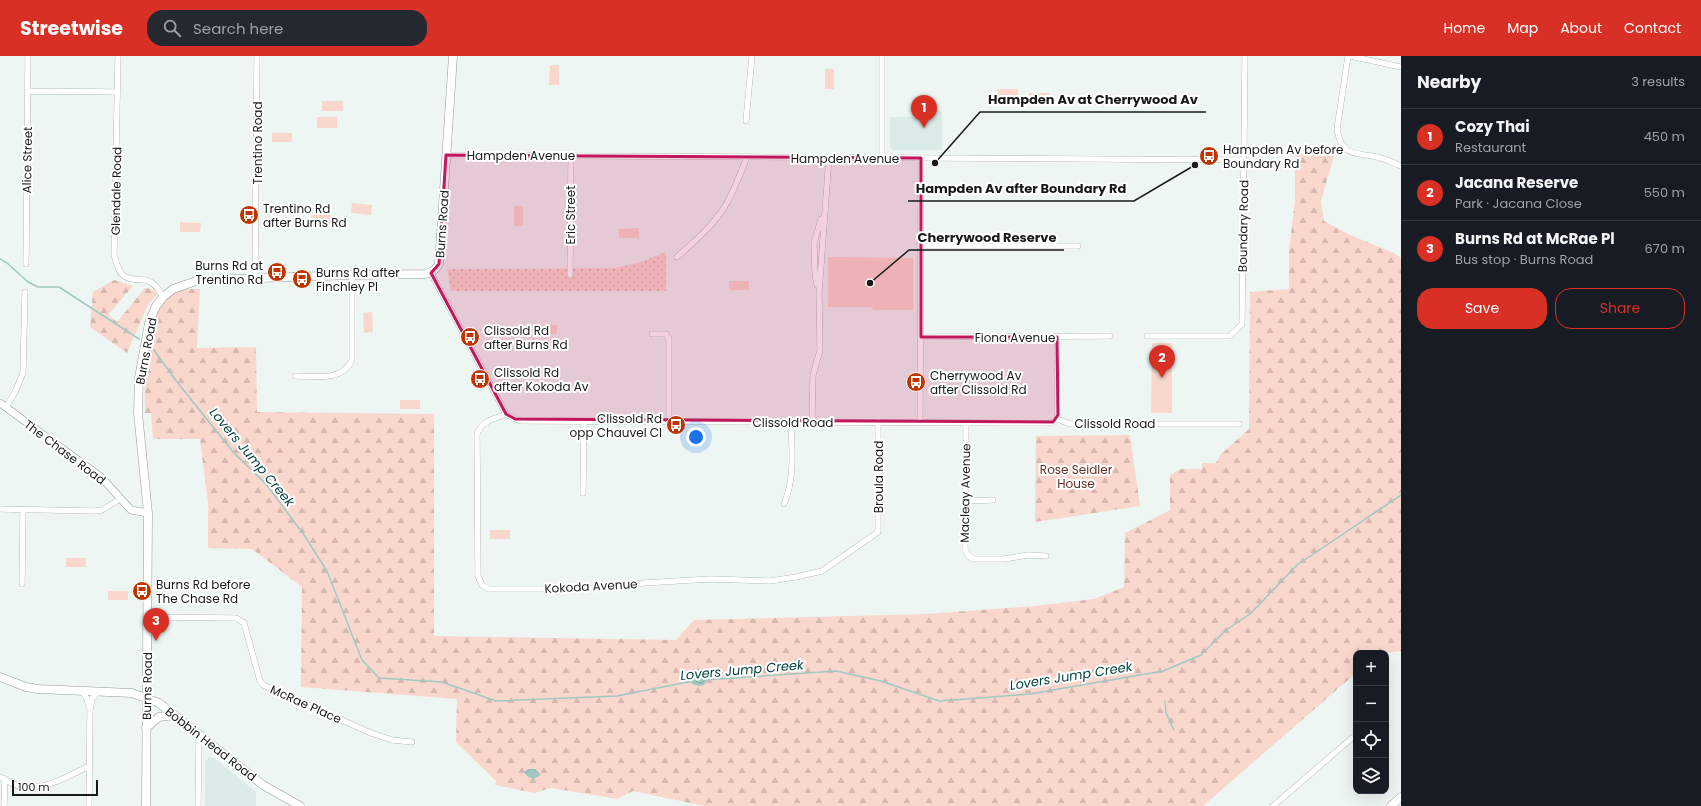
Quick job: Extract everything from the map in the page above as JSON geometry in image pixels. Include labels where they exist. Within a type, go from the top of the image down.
[{"type":"main road","name":"Burns Road","points":[[146,806],[148,513],[138,413],[138,390],[149,322],[156,306],[163,297],[180,285],[199,280],[255,277],[431,273],[439,264],[453,56]]},
{"type":"main road","name":"Bobbin Head Road","points":[[0,677],[20,686],[38,689],[132,693],[159,703],[263,785],[300,806]]},
{"type":"main road","points":[[146,728],[159,717],[174,715]]},
{"type":"main road","points":[[1390,806],[1401,797]]},
{"type":"street","name":"Alice Street","points":[[26,264],[28,56]]},
{"type":"street","name":"Glendale Road","points":[[118,56],[114,254],[123,276],[130,279],[148,281],[154,284],[163,297]]},
{"type":"street","name":"Trentino Road","points":[[255,277],[257,56]]},
{"type":"street","points":[[746,121],[752,56]]},
{"type":"street","points":[[882,56],[882,158]]},
{"type":"street","name":"Boundary Road","points":[[1147,336],[1230,336],[1242,324],[1245,56]]},
{"type":"street","points":[[1401,67],[1349,56],[1337,129],[1339,138],[1346,150],[1353,154],[1376,157],[1401,166]]},
{"type":"street","points":[[28,91],[117,92]]},
{"type":"street","name":"Hampden Avenue","points":[[446,155],[1244,160]]},
{"type":"street","name":"Eric Street","points":[[570,275],[571,156]]},
{"type":"street","points":[[677,257],[713,222],[727,203],[746,157]]},
{"type":"street","points":[[812,422],[813,375],[820,350],[819,293],[815,273],[814,244],[826,203],[829,157]]},
{"type":"street","points":[[920,158],[920,422]]},
{"type":"street","points":[[919,246],[1078,246]]},
{"type":"street","points":[[431,273],[506,414]]},
{"type":"street","points":[[295,376],[338,375],[350,365],[352,360],[352,275]]},
{"type":"street","points":[[3,405],[15,392],[23,373],[26,292]]},
{"type":"street","points":[[652,334],[666,334],[669,339],[669,421]]},
{"type":"street","name":"Fiona Avenue","points":[[920,337],[1110,336]]},
{"type":"street","points":[[1057,337],[1057,419]]},
{"type":"street","name":"The Chase Road","points":[[3,405],[101,477],[131,510],[148,513]]},
{"type":"street","name":"Clissold Road","points":[[506,414],[521,421],[1050,423],[1057,419],[1070,424],[1239,424]]},
{"type":"street","name":"Kokoda Avenue","points":[[506,414],[489,420],[481,426],[477,434],[478,576],[482,585],[489,590],[586,589],[710,578],[770,581],[822,571],[878,532]]},
{"type":"street","points":[[584,421],[584,493]]},
{"type":"street","points":[[784,504],[788,494],[792,470],[791,422]]},
{"type":"street","name":"Broula Road","points":[[878,422],[878,532]]},
{"type":"street","name":"Macleay Avenue","points":[[966,423],[965,549],[968,556],[973,559],[1004,559],[1028,555],[1046,556]]},
{"type":"street","points":[[0,509],[94,511],[102,510],[120,499]]},
{"type":"street","points":[[966,501],[993,500]]},
{"type":"street","points":[[22,584],[23,510]]},
{"type":"street","name":"McRae Place","points":[[147,617],[236,618],[244,624],[260,681],[263,685],[370,733],[392,740],[412,742]]},
{"type":"street","points":[[82,691],[87,699],[90,710]]},
{"type":"street","points":[[89,806],[90,710],[92,699],[98,691]]},
{"type":"street","points":[[198,806],[199,735]]},
{"type":"street","points":[[1273,806],[1352,738]]},
{"type":"street","points":[[2,778],[17,786],[33,789],[47,785],[89,766]]},
{"type":"street","points":[[2,778],[4,806]]},
{"type":"highlighted area","points":[[446,155],[921,158],[921,337],[1057,337],[1058,415],[1053,422],[515,419],[506,414],[431,273],[439,264]]},
{"type":"shaded area","points":[[916,111],[942,111],[942,150],[892,150],[890,147],[890,117],[916,117]]},
{"type":"shaded area","points":[[209,757],[214,758],[256,792],[256,806],[205,806],[205,762]]},
{"type":"green space","points":[[550,65],[559,65],[559,85],[549,85]]},
{"type":"green space","points":[[825,69],[834,69],[834,89],[825,89]]},
{"type":"green space","points":[[998,89],[1018,89],[1018,98],[998,98]]},
{"type":"green space","points":[[1029,93],[1049,93],[1049,103],[1029,103]]},
{"type":"green space","points":[[1090,96],[1111,96],[1111,106],[1090,105]]},
{"type":"green space","points":[[322,101],[343,101],[343,111],[322,111]]},
{"type":"green space","points":[[317,117],[337,117],[337,128],[317,128]]},
{"type":"green space","points":[[272,133],[292,133],[292,142],[272,142]]},
{"type":"green space","points":[[1329,148],[1334,156],[1321,201],[1324,221],[1350,235],[1394,253],[1401,258],[1401,651],[1389,653],[1389,650],[1353,650],[1353,676],[1203,806],[705,806],[633,791],[617,799],[551,788],[534,793],[495,785],[496,781],[456,742],[457,699],[301,687],[302,587],[252,549],[208,548],[208,503],[200,439],[153,439],[151,413],[145,413],[144,361],[152,319],[167,295],[180,289],[200,289],[197,348],[256,347],[257,412],[434,414],[434,636],[676,640],[694,620],[926,614],[1035,606],[1094,599],[1124,587],[1125,533],[1170,510],[1170,475],[1181,469],[1202,469],[1202,463],[1216,463],[1220,455],[1249,429],[1250,292],[1289,289],[1289,250],[1295,200],[1295,155]]},
{"type":"green space","points":[[352,203],[372,205],[371,215],[351,213]]},
{"type":"green space","points":[[514,206],[523,206],[523,226],[514,226]]},
{"type":"green space","points":[[311,215],[331,215],[331,224],[311,224]]},
{"type":"green space","points":[[180,222],[201,223],[200,232],[180,232]]},
{"type":"green space","points":[[639,228],[639,238],[619,238],[619,229]]},
{"type":"green space","points":[[666,252],[666,291],[451,291],[447,269],[615,268],[641,262]]},
{"type":"green space","points":[[828,257],[913,258],[913,310],[873,310],[872,307],[828,307]]},
{"type":"green space","points":[[114,280],[133,286],[108,315],[117,322],[145,288],[152,289],[157,294],[148,305],[127,353],[90,327],[93,292]]},
{"type":"green space","points":[[729,281],[749,281],[749,290],[729,290]]},
{"type":"green space","points":[[372,312],[373,332],[364,333],[363,313]]},
{"type":"green space","points":[[537,325],[557,325],[557,334],[537,334]]},
{"type":"green space","points":[[1152,343],[1172,343],[1172,413],[1151,413]]},
{"type":"green space","points":[[400,400],[420,400],[420,409],[400,409]]},
{"type":"green space","name":"Rose Seidler House","points":[[1130,435],[1140,506],[1035,522],[1036,436]]},
{"type":"green space","points":[[490,530],[510,530],[510,539],[490,539]]},
{"type":"green space","points":[[66,558],[86,558],[86,567],[66,567]]},
{"type":"green space","points":[[108,591],[128,591],[128,600],[108,600]]},
{"type":"water","points":[[699,675],[705,677],[706,682],[704,685],[699,686],[692,684],[691,679]]},
{"type":"water","points":[[528,769],[535,769],[541,775],[534,779],[528,777],[524,772]]},
{"type":"waterway","name":"Lovers Jump Creek","points":[[0,259],[7,263],[28,282],[38,287],[59,287],[139,339]]},
{"type":"waterway","name":"Lovers Jump Creek","points":[[151,346],[177,382],[234,453],[266,484],[304,535],[327,571],[362,660],[379,678],[442,682],[496,701],[617,696],[693,681]]},
{"type":"waterway","name":"Lovers Jump Creek","points":[[704,680],[836,671],[881,681],[939,701],[1030,694],[1163,671],[1201,655],[1225,631],[1251,613],[1297,565],[1401,495]]},
{"type":"waterway","points":[[1165,701],[1166,713],[1174,730]]},
{"type":"place","name":"Cozy Thai","points":[[924,128]]},
{"type":"place","name":"Hampden Av before Boundary Rd","points":[[1209,156]]},
{"type":"place","name":"Hampden Av at Cherrywood Av","points":[[935,163]]},
{"type":"place","name":"Hampden Av after Boundary Rd","points":[[1195,165]]},
{"type":"place","name":"Trentino Rd after Burns Rd","points":[[249,215]]},
{"type":"place","name":"Burns Rd at Trentino Rd","points":[[277,272]]},
{"type":"place","name":"Burns Rd after Finchley Pl","points":[[302,279]]},
{"type":"place","name":"Cherrywood Reserve","points":[[870,283]]},
{"type":"place","name":"Clissold Rd after Burns Rd","points":[[470,337]]},
{"type":"place","name":"Jacana Reserve","points":[[1162,378]]},
{"type":"place","name":"Clissold Rd after Kokoda Av","points":[[480,379]]},
{"type":"place","name":"Cherrywood Av after Clissold Rd","points":[[916,382]]},
{"type":"place","name":"Clissold Rd opp Chauvel Cl","points":[[676,425]]},
{"type":"place","name":"Burns Rd before The Chase Rd","points":[[142,591]]},
{"type":"place","name":"Burns Rd at McRae Pl","points":[[156,641]]}]
